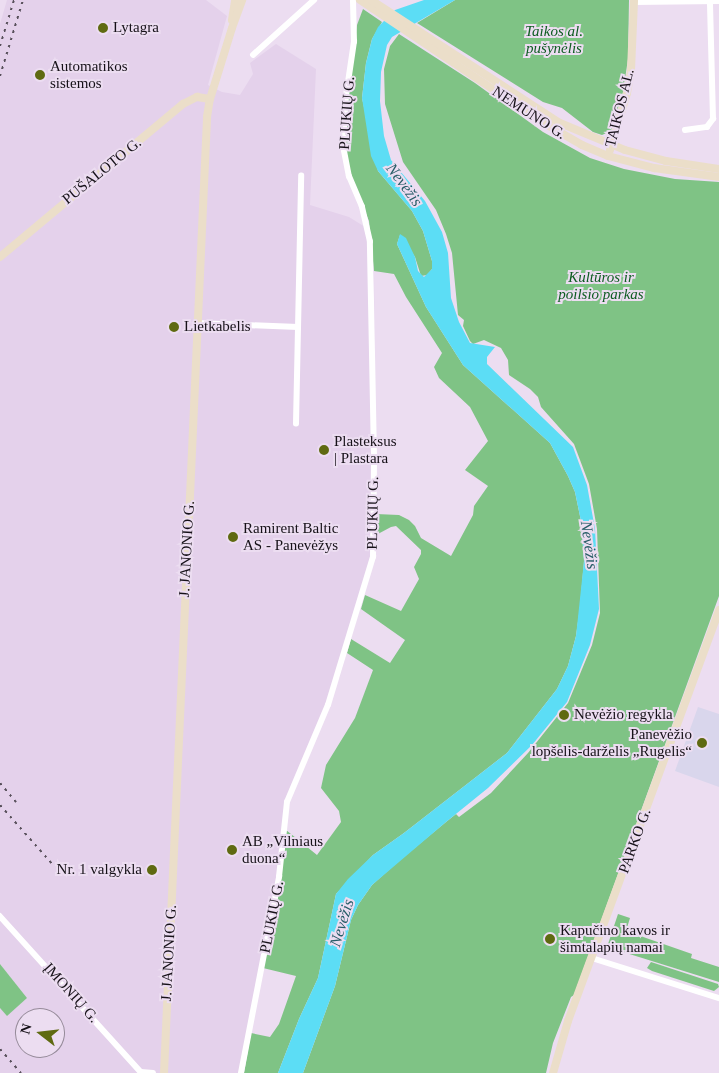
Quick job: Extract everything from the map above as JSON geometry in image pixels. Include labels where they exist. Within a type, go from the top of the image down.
[{"type":"main road","name":"J. JANONIO G.","points":[[232,28],[235,0]]},
{"type":"main road","name":"J. JANONIO G.","points":[[164,1073],[207,117],[210,99],[242,0]]},
{"type":"main road","name":"NEMUNO G.","points":[[360,0],[560,123],[612,146],[666,161],[719,169]]},
{"type":"main road","name":"NEMUNO G.","points":[[371,0],[554,130],[608,156],[664,170],[719,177]]},
{"type":"main road","name":"TAIKOS AL.","points":[[608,156],[627,93],[631,70],[634,1]]},
{"type":"main road","name":"PUŠALOTO G.","points":[[0,257],[183,104],[197,97],[210,99]]},
{"type":"main road","name":"PARKO G.","points":[[553,1073],[568,1021],[719,610]]},
{"type":"street","points":[[253,55],[314,0]]},
{"type":"street","name":"PLUKIŲ G.","points":[[241,1073],[279,877],[287,802],[328,705],[372,557],[374,458],[370,242],[362,207],[349,177],[343,147],[346,96],[354,42],[353,0]]},
{"type":"street","points":[[634,1],[719,1]]},
{"type":"street","points":[[685,130],[707,127],[712,119],[710,1]]},
{"type":"street","points":[[296,424],[301,176]]},
{"type":"street","points":[[197,323],[298,328]]},
{"type":"street","name":"ĮMONIŲ G.","points":[[0,916],[142,1073],[152,1073]]},
{"type":"street","points":[[592,958],[719,998]]},
{"type":"shaded area","points":[[7,0],[206,0],[227,16],[208,85],[222,92],[240,95],[253,74],[250,63],[276,44],[316,69],[310,205],[349,217],[370,230],[374,271],[376,554],[340,676],[291,796],[244,1073],[0,1073],[0,1008],[7,1015],[15,1008],[15,1058],[65,1058],[65,1008],[15,1008],[27,998],[0,964],[0,24]]},
{"type":"shaded area","name":"Panevėžio lopšelis-darželis „Rugelis“","points":[[698,707],[719,714],[719,787],[675,771]]},
{"type":"green space","name":"Taikos al. pušynėlis","points":[[455,0],[629,0],[628,59],[623,92],[611,131],[602,135],[593,132],[562,108],[543,102],[417,23]]},
{"type":"green space","points":[[363,9],[382,22],[372,39],[366,63],[362,98],[378,171],[412,211],[423,231],[432,261],[432,269],[427,275],[421,276],[415,257],[400,235],[397,244],[426,307],[463,365],[550,443],[568,476],[575,492],[581,521],[584,561],[580,607],[576,636],[568,666],[557,689],[507,753],[373,855],[336,894],[318,978],[299,1019],[278,1073],[244,1073],[251,1033],[270,1037],[279,1024],[296,976],[263,968],[286,830],[317,855],[341,822],[339,811],[321,788],[326,765],[355,718],[373,670],[347,653],[351,639],[390,663],[405,640],[361,609],[365,595],[401,611],[419,579],[414,567],[421,554],[421,550],[396,526],[376,535],[376,514],[399,515],[409,520],[415,526],[421,538],[451,556],[473,515],[474,506],[488,486],[465,470],[488,441],[470,407],[439,378],[434,367],[442,353],[406,297],[394,274],[374,271],[369,221],[351,177],[345,148],[348,95],[357,25]]},
{"type":"green space","name":"Kultūros ir poilsio parkas","points":[[399,34],[475,83],[543,132],[590,158],[624,169],[675,179],[719,182],[719,596],[574,995],[571,997],[553,1043],[546,1073],[303,1073],[335,986],[351,920],[358,905],[372,885],[456,814],[459,817],[491,793],[528,753],[568,703],[592,645],[600,613],[597,529],[589,484],[574,444],[541,407],[538,397],[530,389],[509,375],[508,360],[501,348],[484,340],[473,344],[470,341],[463,326],[464,320],[458,315],[452,253],[446,234],[436,210],[403,162],[385,104],[384,69],[390,46]]},
{"type":"green space","points":[[618,914],[630,918],[626,931],[692,954],[691,958],[719,967],[719,982],[607,947]]},
{"type":"green space","points":[[651,962],[718,984],[719,987],[714,991],[652,971],[647,968]]},
{"type":"green space","points":[[0,964],[27,998],[7,1016],[0,1008]]},
{"type":"water","name":"Nevėžis","points":[[424,0],[455,0],[392,37],[387,45],[381,72],[380,101],[384,136],[391,160],[425,201],[442,232],[448,253],[451,298],[459,322],[470,343],[495,347],[487,357],[487,364],[573,447],[587,485],[595,529],[599,609],[590,645],[567,702],[532,745],[488,788],[372,885],[358,905],[351,920],[335,986],[303,1073],[278,1073],[299,1019],[318,978],[336,894],[348,879],[373,855],[507,753],[557,689],[568,666],[576,636],[584,561],[581,521],[575,492],[550,443],[463,365],[426,307],[397,244],[400,234],[406,238],[415,257],[418,271],[424,277],[432,269],[432,261],[423,231],[412,211],[378,171],[371,156],[362,98],[366,63],[372,39],[378,27],[395,10]]},
{"type":"railway","points":[[0,46],[14,0]]},
{"type":"railway","points":[[0,76],[23,0]]},
{"type":"railway","points":[[0,783],[16,802]]},
{"type":"railway","points":[[0,805],[53,865]]},
{"type":"railway","points":[[0,1049],[21,1073]]},
{"type":"place","name":"Lytagra","points":[[103,28]]},
{"type":"place","name":"Automatikos sistemos","points":[[40,75]]},
{"type":"place","name":"Lietkabelis","points":[[174,327]]},
{"type":"place","name":"Plasteksus | Plastara","points":[[324,450]]},
{"type":"place","name":"Ramirent Baltic AS - Panevėžys","points":[[233,537]]},
{"type":"place","name":"Nevėžio regykla","points":[[564,715]]},
{"type":"place","name":"Panevėžio lopšelis-darželis „Rugelis“","points":[[702,743]]},
{"type":"place","name":"AB „Vilniaus duona“","points":[[232,850]]},
{"type":"place","name":"Nr. 1 valgykla","points":[[152,870]]},
{"type":"place","name":"Kapučino kavos ir šimtalapių namai","points":[[550,939]]}]
